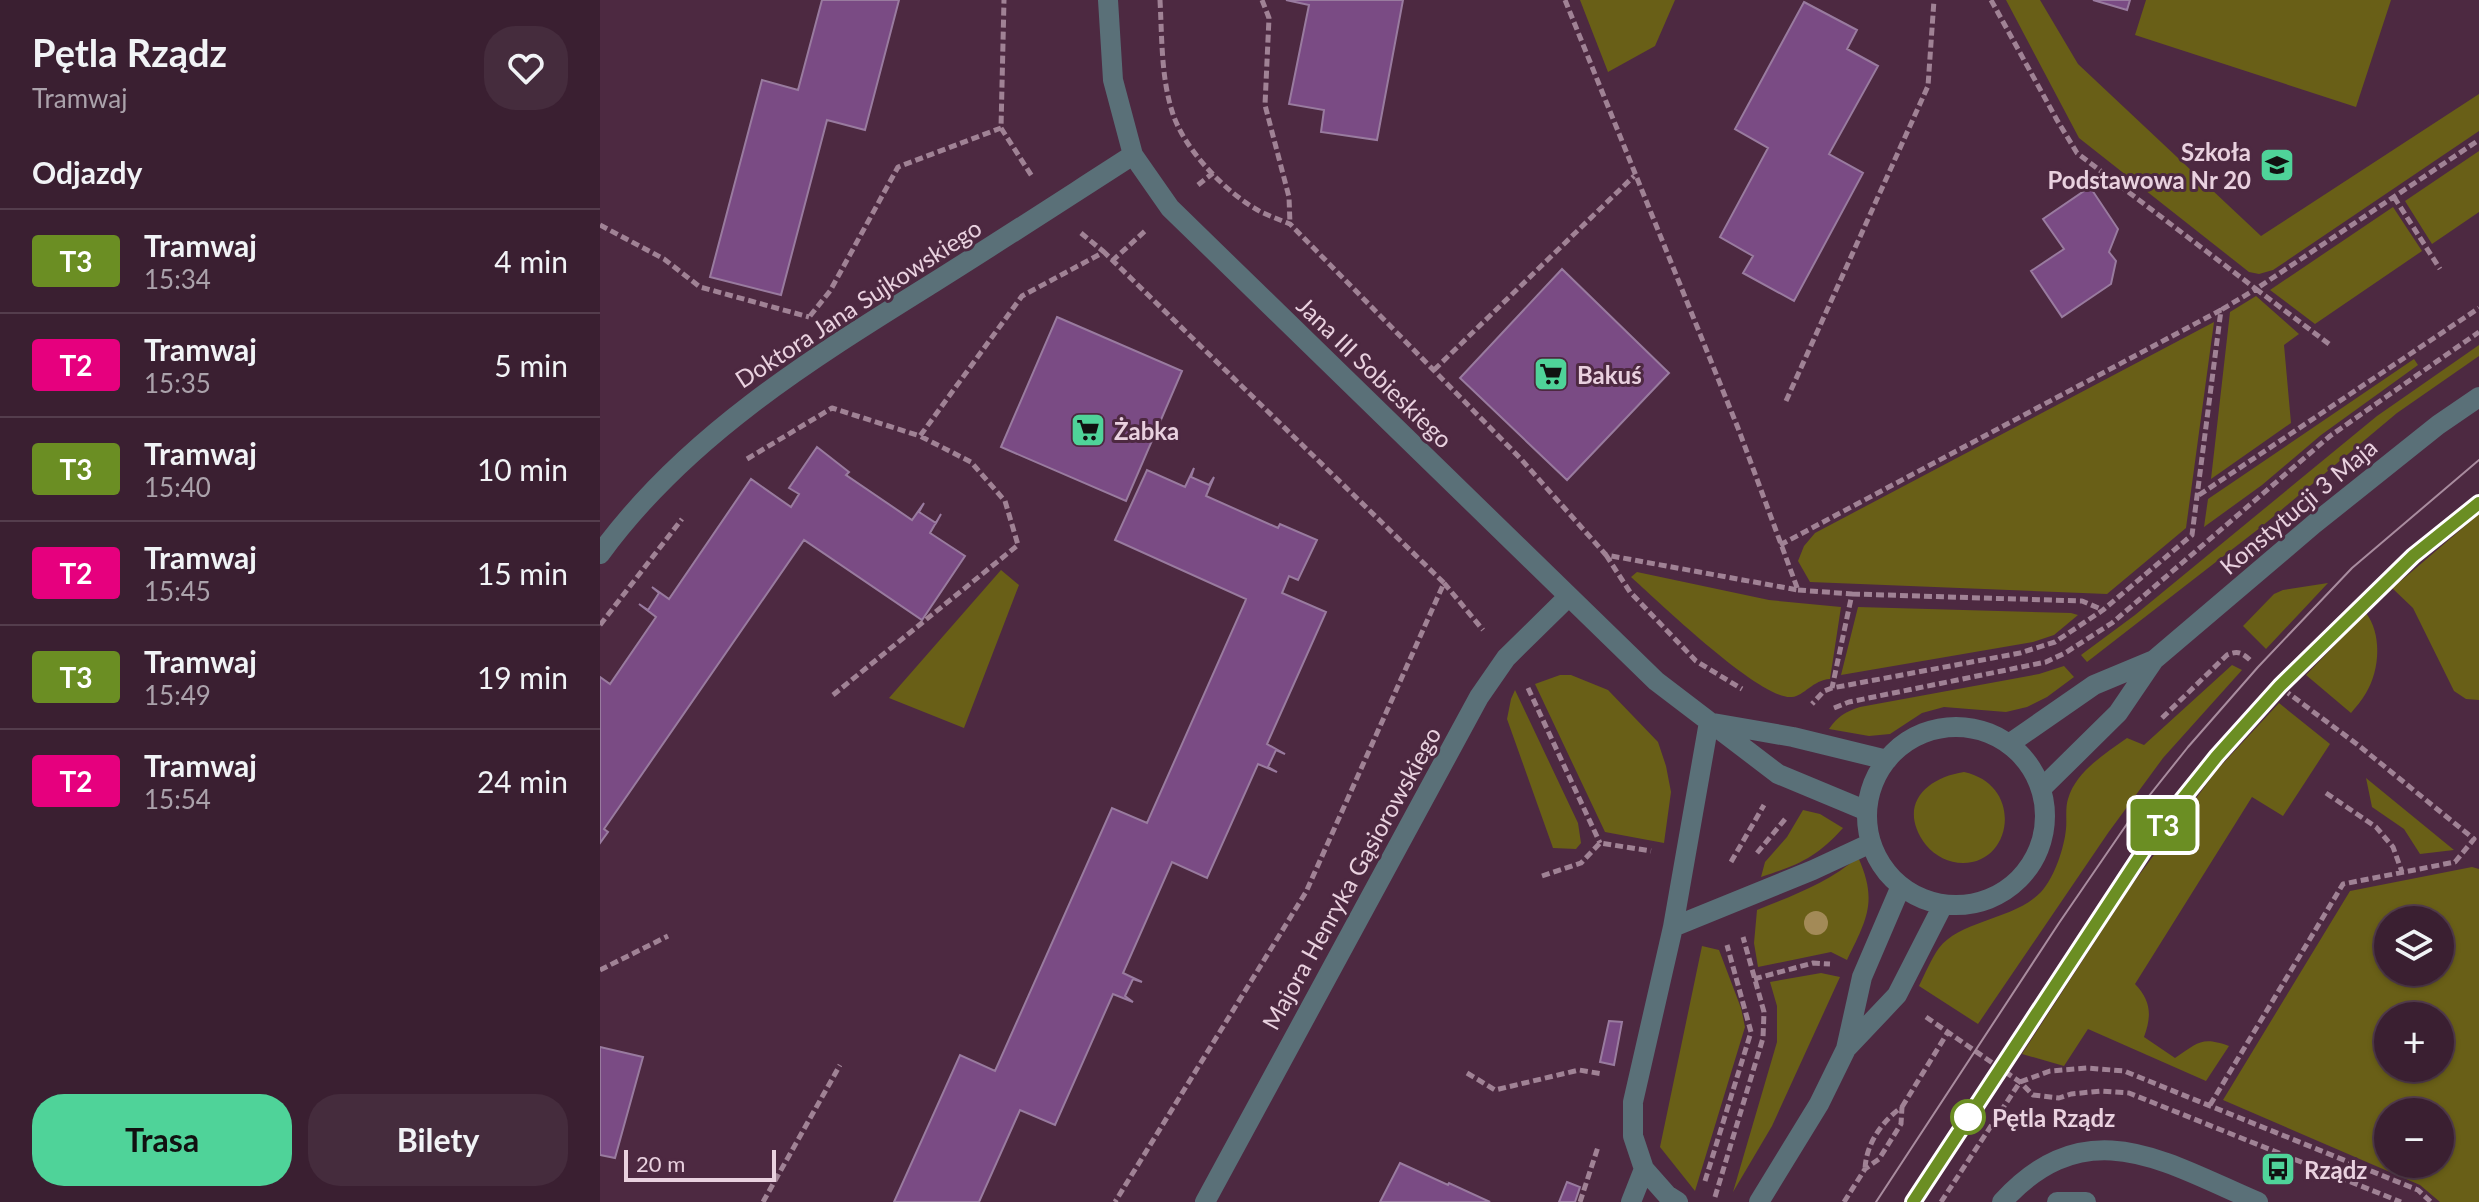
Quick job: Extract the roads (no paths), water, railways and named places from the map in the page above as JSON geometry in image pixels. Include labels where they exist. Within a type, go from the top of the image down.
[{"type":"street","name":"Jana III Sobieskiego","points":[[1108,0],[1113,80],[1133,155],[1170,208],[1656,681],[1778,774],[1867,811]]},
{"type":"street","name":"Doktora Jana Sujkowskiego","points":[[600,554],[658,486],[755,400],[820,354],[1133,155]]},
{"type":"street","name":"Konstytucji 3 Maja","points":[[2042,788],[2118,713],[2154,660],[2314,524],[2438,425],[2479,397]]},
{"type":"street","name":"Majora Henryka Gąsiorowskiego","points":[[1205,1202],[1479,697],[1506,658],[1568,597]]},
{"type":"street","name":"Konstytucji 3 Maja","points":[[2009,744],[2094,685],[2154,660]]},
{"type":"street","name":"Jana III Sobieskiego","points":[[1709,722],[1793,737],[1887,760]]},
{"type":"street","points":[[1678,1202],[1667,1195],[1644,1169],[1633,1136],[1633,1102],[1673,927],[1709,722]]},
{"type":"street","points":[[1945,727],[1978,729],[2009,744],[2029,763],[2042,788],[2046,818],[2040,848],[2025,874],[2002,894],[1973,904],[1943,905],[1921,898],[1901,886],[1878,859],[1871,843],[1867,811],[1873,783],[1887,760],[1913,738],[1945,727]]},
{"type":"street","points":[[1673,927],[1871,843]]},
{"type":"street","points":[[1759,1202],[1819,1104],[1846,1049],[1862,977],[1901,886]]},
{"type":"street","points":[[1846,1049],[1897,995],[1943,905]]},
{"type":"street","points":[[2002,1202],[2038,1170],[2074,1154],[2093,1149],[2116,1149],[2157,1159],[2258,1202]]},
{"type":"street","points":[[1631,1202],[1644,1169]]},
{"type":"street","points":[[2057,1202],[2086,1202]]},
{"type":"tram line","points":[[1876,1202],[2059,923],[2129,821],[2188,747],[2258,667],[2352,568],[2479,460]]},
{"type":"tram line","points":[[1913,1202],[2156,832],[2217,756],[2280,686],[2413,556],[2479,503]]},
{"type":"tram line","name":"T3","points":[[1913,1202],[2156,832],[2217,756],[2280,686],[2413,556],[2479,503]]},
{"type":"place","name":"Szkoła Podstawowa Nr 20","points":[[2277,165]]},
{"type":"place","name":"Bakuś","points":[[1551,374]]},
{"type":"place","name":"Żabka","points":[[1088,430]]},
{"type":"place","name":"Pętla Rządz","points":[[1968,1117]]},
{"type":"place","name":"Rządz","points":[[2278,1169]]}]
